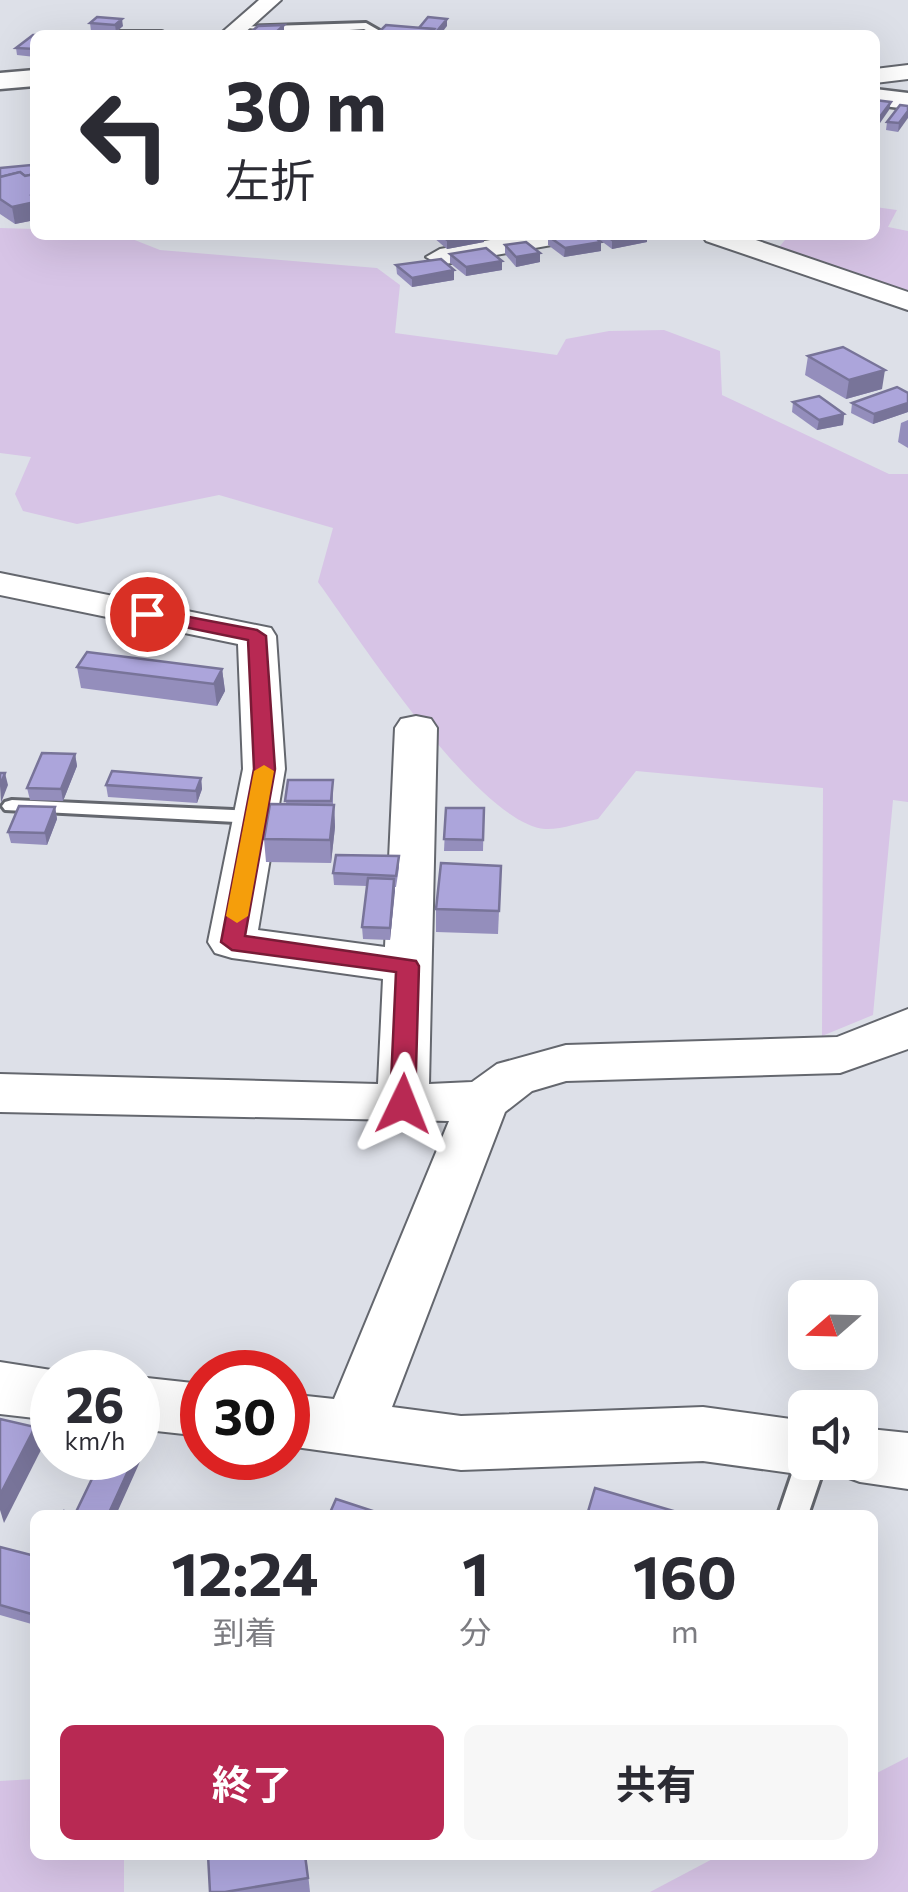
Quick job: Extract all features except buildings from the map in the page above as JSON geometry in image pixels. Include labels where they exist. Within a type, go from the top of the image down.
[{"type":"street","points":[[235,30],[271,0]]},
{"type":"street","points":[[880,75],[908,72]]},
{"type":"street","points":[[0,80],[30,78]]},
{"type":"street","points":[[880,98],[908,101]]},
{"type":"street","points":[[440,258],[536,240]]},
{"type":"street","points":[[729,240],[908,302]]},
{"type":"street","points":[[0,584],[257,636],[264,769],[232,942],[408,966]]},
{"type":"street","points":[[403,1104],[416,728]]},
{"type":"street","points":[[353,1427],[483,1101],[515,1078],[566,1063],[840,1054],[895,1036],[908,1027]]},
{"type":"street","points":[[0,1093],[403,1104],[483,1101]]},
{"type":"street","points":[[0,1388],[30,1391]]},
{"type":"street","points":[[310,1422],[461,1443],[703,1434],[788,1446]]},
{"type":"street","points":[[878,1457],[908,1461]]},
{"type":"lane","points":[[304,30],[366,26],[373,30]]},
{"type":"lane","points":[[12,806],[256,817]]},
{"type":"lane","points":[[795,1510],[805,1480]]},
{"type":"shaded area","points":[[880,208],[897,210],[888,227],[908,231],[908,296],[776,251],[785,240],[880,240]]},
{"type":"shaded area","points":[[0,228],[30,229],[30,240],[135,240],[160,250],[377,268],[400,285],[395,333],[557,355],[566,339],[609,331],[664,330],[720,351],[722,395],[889,474],[908,474],[908,802],[893,800],[873,1015],[822,1036],[823,788],[636,771],[598,819],[545,829],[518,819],[487,796],[421,724],[318,582],[333,528],[219,495],[77,524],[23,511],[15,494],[31,457],[0,453]]},
{"type":"shaded area","points":[[908,1757],[908,1892],[650,1892],[711,1860],[878,1860],[878,1772]]},
{"type":"shaded area","points":[[30,1779],[30,1860],[124,1860],[124,1892],[0,1892],[0,1781]]},
{"type":"slow traffic","points":[[237,916],[264,771]]},
{"type":"route","points":[[147,614],[257,636],[264,769],[232,942],[408,966],[403,1104]]}]
